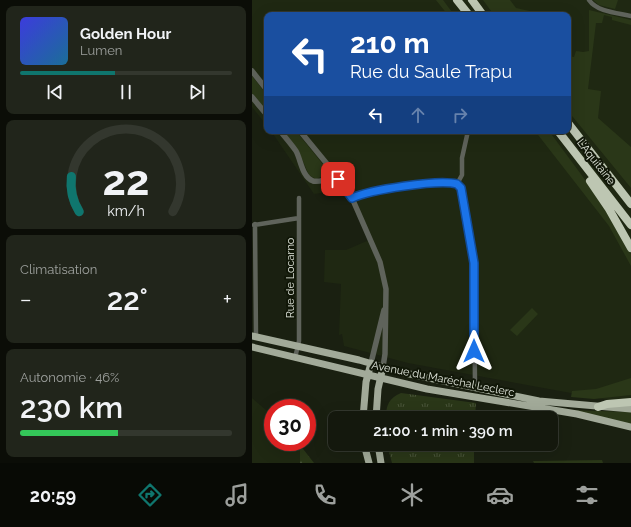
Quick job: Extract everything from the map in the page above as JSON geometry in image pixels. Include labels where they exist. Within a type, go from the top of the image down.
[{"type":"highway","points":[[457,0],[467,12]]},
{"type":"highway","points":[[472,0],[481,12]]},
{"type":"highway","name":"L'Aquitaine","points":[[571,127],[631,204]]},
{"type":"highway","name":"L'Aquitaine","points":[[560,134],[631,225]]},
{"type":"highway","points":[[584,166],[589,179],[609,209],[631,248]]},
{"type":"highway","points":[[598,407],[607,404],[631,402]]},
{"type":"main road","name":"Avenue du Maréchal Leclerc","points":[[254,336],[383,367],[539,401],[631,409]]},
{"type":"main road","name":"Avenue du Maréchal Leclerc","points":[[252,347],[427,389],[577,414],[631,427]]},
{"type":"main road","points":[[363,411],[371,363]]},
{"type":"main road","points":[[377,411],[380,378],[383,367]]},
{"type":"main road","points":[[366,451],[369,463]]},
{"type":"main road","points":[[379,451],[381,463]]},
{"type":"street","points":[[589,0],[593,5],[599,8],[631,16]]},
{"type":"street","points":[[252,71],[264,86]]},
{"type":"street","points":[[252,97],[264,112]]},
{"type":"street","points":[[282,134],[296,151],[306,175],[312,180],[338,179]]},
{"type":"street","points":[[302,134],[332,170],[352,198],[380,262],[386,300],[385,354],[383,367]]},
{"type":"street","points":[[457,184],[462,175],[462,158],[467,134]]},
{"type":"street","points":[[325,179],[327,172],[326,163]]},
{"type":"street","points":[[325,179],[332,170]]},
{"type":"street","points":[[352,198],[361,194],[375,191],[443,182],[457,184]]},
{"type":"street","points":[[457,184],[463,195],[474,263],[474,387]]},
{"type":"street","name":"Rue de Locarno","points":[[295,358],[298,346],[299,198]]},
{"type":"street","points":[[254,336],[254,225],[299,218]]},
{"type":"street","points":[[371,363],[386,300]]},
{"type":"shaded area","points":[[252,0],[631,0],[631,404],[408,363],[344,346],[342,334],[339,335],[341,284],[324,282],[325,250],[346,250],[369,240],[355,205],[343,190],[314,194],[273,134],[571,134],[571,12],[264,12],[264,122],[252,107]]},
{"type":"shaded area","points":[[252,398],[264,408],[264,451],[300,451],[300,463],[252,463]]},
{"type":"green space","points":[[436,0],[443,0],[452,12],[446,12]]},
{"type":"green space","points":[[483,0],[510,0],[516,8],[534,12],[492,12]]},
{"type":"green space","points":[[593,0],[618,0],[615,9],[599,5]]},
{"type":"green space","points":[[589,10],[631,20],[631,25],[612,20],[612,17],[604,15],[602,23],[596,23],[588,89],[601,91],[598,118],[631,147],[631,188],[571,115],[571,56],[574,57],[576,51],[589,51]]},
{"type":"green space","points":[[252,76],[264,91],[264,108],[252,94]]},
{"type":"green space","points":[[284,134],[298,134],[325,167],[323,176],[316,179],[309,175],[302,159]]},
{"type":"green space","points":[[537,134],[551,134],[603,204],[631,254],[631,266],[609,226]]},
{"type":"green space","points":[[532,308],[538,314],[517,336],[510,330]]},
{"type":"green space","points":[[631,378],[631,395],[594,399],[571,397],[572,391],[596,389]]},
{"type":"green space","points":[[401,393],[476,403],[475,411],[387,411],[389,402]]},
{"type":"green space","points":[[571,410],[631,412],[631,424]]},
{"type":"green space","points":[[300,451],[305,451],[314,463],[300,463]]},
{"type":"green space","points":[[389,451],[474,451],[474,463],[392,463]]},
{"type":"green space","points":[[602,460],[603,463],[534,463],[533,461]]},
{"type":"route","points":[[338,179],[352,198],[361,194],[375,191],[443,182],[452,182],[461,188],[474,263],[474,351]]}]
